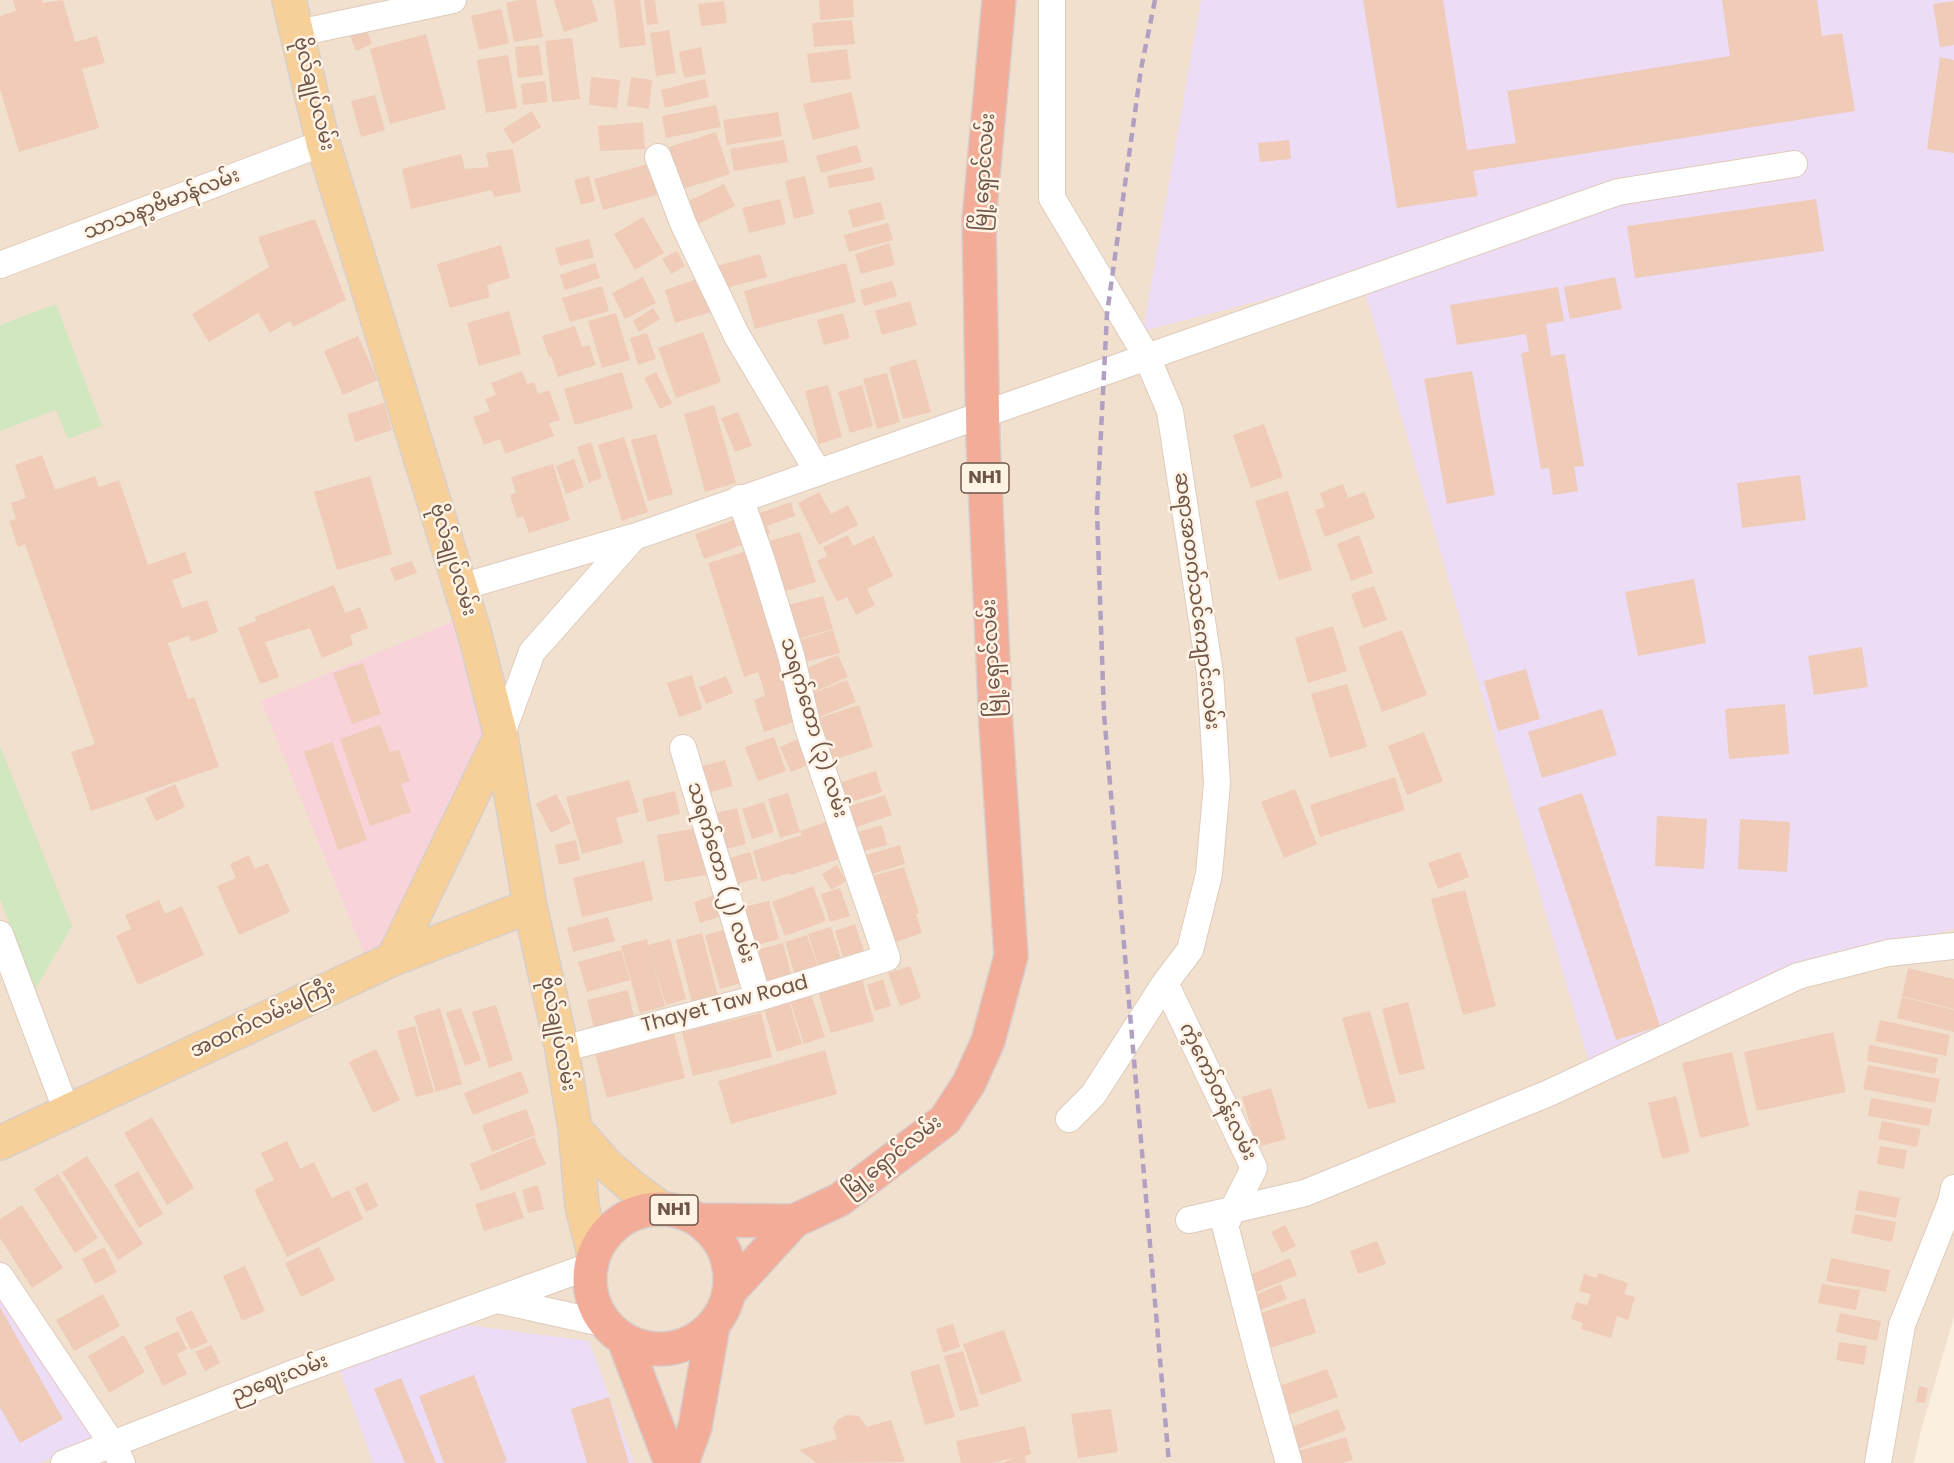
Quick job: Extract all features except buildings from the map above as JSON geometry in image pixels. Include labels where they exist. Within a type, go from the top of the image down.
[{"type":"highway","name":"မြို့ရှောင်လမ်း","points":[[730,1291],[794,1221],[839,1200],[945,1120],[969,1083],[988,1041],[1011,956],[996,726],[984,452],[979,220],[999,0]]},
{"type":"highway","name":"NH1","points":[[592,1260],[604,1234],[620,1220],[640,1210],[662,1208],[682,1211],[700,1220],[715,1234],[725,1251],[730,1271],[730,1291],[724,1310],[713,1326],[694,1341],[671,1349],[646,1348],[615,1332]]},
{"type":"highway","name":"မြို့ရှောင်လမ်း","points":[[700,1220],[794,1221]]},
{"type":"highway","points":[[592,1260],[590,1287],[595,1307],[615,1332],[671,1463]]},
{"type":"highway","name":"NH1","points":[[682,1463],[695,1427],[713,1326]]},
{"type":"main road","name":"ဗိုလ်ချုပ်လမ်း","points":[[289,0],[323,143],[461,587],[501,736],[530,906],[562,1049],[575,1129],[582,1206],[592,1260]]},
{"type":"main road","points":[[393,959],[501,736]]},
{"type":"main road","name":"အထက်လမ်းမကြီး","points":[[0,1143],[393,959],[530,906]]},
{"type":"main road","points":[[575,1129],[606,1164],[631,1186],[662,1208]]},
{"type":"street","points":[[298,33],[453,0]]},
{"type":"street","name":"ဆရာအတက်သင်ကျောင်းလမ်း","points":[[1052,0],[1052,198],[1147,357],[1170,411],[1210,674],[1216,783],[1209,874],[1190,950],[1165,983]]},
{"type":"street","name":"သာသနာ့ဗိမာန်လမ်း","points":[[0,265],[323,143]]},
{"type":"street","points":[[658,157],[682,223],[737,336],[818,472]]},
{"type":"street","points":[[461,587],[634,537],[1618,192],[1794,164]]},
{"type":"street","name":"သရက်တော (၃) လမ်း","points":[[740,498],[791,655],[808,728],[887,958]]},
{"type":"street","points":[[501,736],[532,652],[634,537]]},
{"type":"street","name":"သရက်တော (၂) လမ်း","points":[[683,748],[758,998]]},
{"type":"street","points":[[0,934],[67,1112]]},
{"type":"street","points":[[1189,1220],[1305,1193],[1550,1093],[1798,976],[1888,952],[1954,946]]},
{"type":"street","name":"Thayet Taw Road","points":[[562,1049],[758,998],[887,958]]},
{"type":"street","points":[[1069,1119],[1093,1095],[1165,983]]},
{"type":"street","name":"ကံ့ကော်တန်းလမ်း","points":[[1165,983],[1254,1168],[1225,1226],[1289,1463]]},
{"type":"street","points":[[1878,1463],[1902,1325],[1951,1202],[1954,1188]]},
{"type":"street","name":"ညဈေးလမ်း","points":[[64,1463],[117,1454],[291,1374],[497,1300],[592,1260]]},
{"type":"street","points":[[0,1276],[117,1454]]},
{"type":"street","points":[[497,1300],[615,1332]]},
{"type":"shaded area","points":[[0,0],[1954,0],[1954,1317],[1920,1434],[1914,1463],[0,1463]]},
{"type":"shaded area","points":[[1201,0],[1954,0],[1954,929],[1800,965],[1591,1069],[1360,275],[1143,331]]},
{"type":"shaded area","points":[[469,615],[489,736],[383,947],[365,956],[261,701]]},
{"type":"shaded area","points":[[0,1289],[101,1440],[39,1463],[0,1463]]},
{"type":"shaded area","points":[[467,1325],[589,1341],[634,1463],[373,1463],[340,1371]]},
{"type":"green space","points":[[56,304],[102,426],[68,439],[56,410],[0,431],[0,325]]},
{"type":"green space","points":[[0,746],[72,926],[35,990],[0,899]]},
{"type":"railway","points":[[1155,0],[1141,69],[1107,314],[1097,511],[1104,714],[1169,1463]]}]
